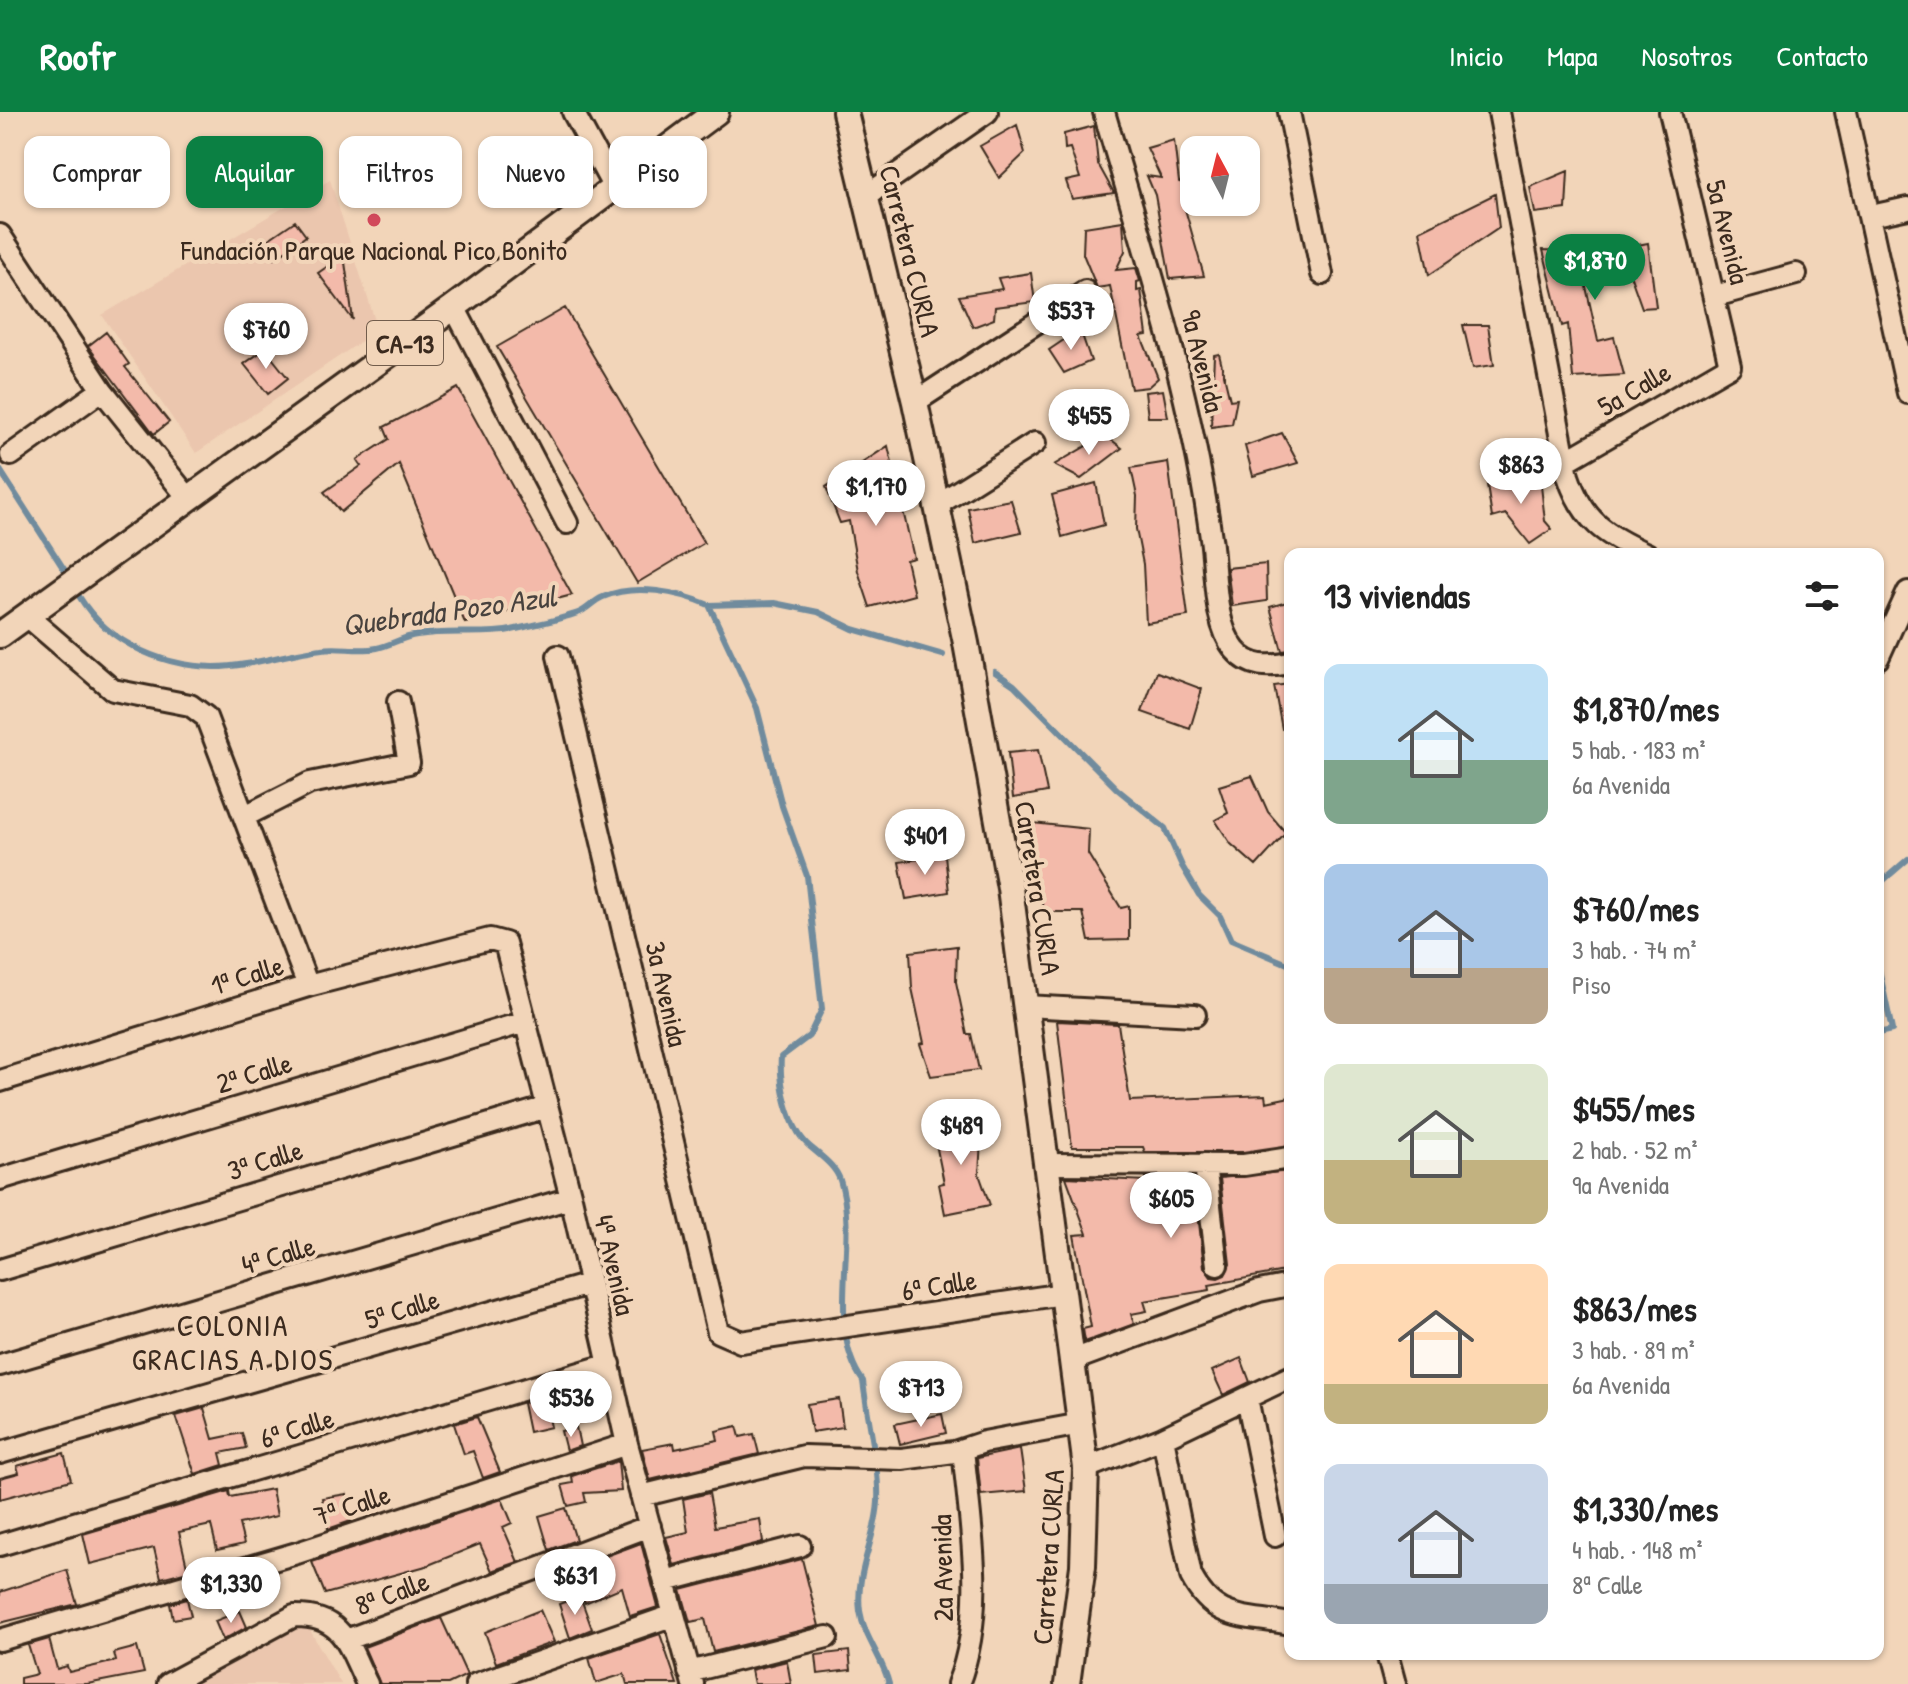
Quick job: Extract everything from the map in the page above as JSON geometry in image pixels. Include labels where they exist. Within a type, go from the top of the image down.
[{"type":"main road","name":"CA-13","points":[[683,136],[716,112]]},
{"type":"main road","name":"Carretera CURLA","points":[[845,112],[937,505],[1010,888],[1086,1468],[1083,1566],[1067,1684]]},
{"type":"main road","name":"CA-13","points":[[0,635],[93,571],[454,307],[609,189]]},
{"type":"street","points":[[573,112],[609,179]]},
{"type":"street","points":[[866,196],[987,112]]},
{"type":"street","name":"9a Avenida","points":[[1104,112],[1184,386],[1207,511],[1223,629],[1235,651],[1250,661],[1267,668],[1284,664]]},
{"type":"street","points":[[1289,112],[1322,274]]},
{"type":"street","points":[[1499,112],[1566,461],[1577,502],[1597,527],[1636,548]]},
{"type":"street","name":"5a Avenida","points":[[1670,112],[1730,366]]},
{"type":"street","points":[[1846,112],[1908,393]]},
{"type":"street","points":[[1871,216],[1908,208]]},
{"type":"street","points":[[2,241],[102,390],[189,499]]},
{"type":"street","points":[[1715,296],[1796,274]]},
{"type":"street","points":[[915,402],[1085,291]]},
{"type":"street","points":[[454,307],[567,523]]},
{"type":"street","name":"5a Calle","points":[[1566,461],[1730,366]]},
{"type":"street","points":[[11,455],[102,390]]},
{"type":"street","points":[[937,505],[1035,443]]},
{"type":"street","points":[[1884,644],[1908,592]]},
{"type":"street","points":[[27,616],[113,690],[199,709],[206,717],[308,986]]},
{"type":"street","name":"3a Avenida","points":[[558,656],[718,1332],[729,1340]]},
{"type":"street","points":[[245,816],[310,783],[409,763],[398,702]]},
{"type":"street","name":"1ª Calle","points":[[0,1081],[308,986],[490,939],[499,940],[509,951]]},
{"type":"street","name":"4ª Avenida","points":[[509,951],[571,1198],[627,1444],[691,1678]]},
{"type":"street","points":[[1025,1006],[1195,1015]]},
{"type":"street","name":"2ª Calle","points":[[0,1179],[525,1022]]},
{"type":"street","name":"3ª Calle","points":[[0,1270],[547,1107]]},
{"type":"street","points":[[1045,1164],[1244,1165],[1284,1159]]},
{"type":"street","points":[[1205,1164],[1217,1265]]},
{"type":"street","name":"4ª Calle","points":[[0,1365],[571,1198]]},
{"type":"street","name":"5ª Calle","points":[[0,1453],[589,1284]]},
{"type":"street","points":[[1073,1360],[1259,1291],[1284,1286]]},
{"type":"street","name":"6ª Calle","points":[[729,1340],[741,1342],[860,1326],[1063,1294]]},
{"type":"street","name":"6ª Calle","points":[[0,1545],[610,1364]]},
{"type":"street","points":[[1086,1468],[1163,1438],[1284,1380]]},
{"type":"street","points":[[1247,1398],[1263,1463],[1275,1536]]},
{"type":"street","points":[[641,1496],[804,1456],[883,1459],[963,1449],[1081,1424]]},
{"type":"street","points":[[1163,1438],[1191,1576],[1201,1596],[1217,1610],[1284,1623]]},
{"type":"street","name":"7ª Calle","points":[[0,1640],[297,1553],[627,1444]]},
{"type":"street","name":"2a Avenida","points":[[958,1684],[973,1625],[973,1555],[963,1449]]},
{"type":"street","name":"8ª Calle","points":[[168,1684],[294,1616],[318,1616],[331,1622],[346,1640],[650,1526]]},
{"type":"street","points":[[665,1581],[800,1546]]},
{"type":"street","points":[[476,1684],[674,1615]]},
{"type":"street","points":[[691,1678],[827,1637]]},
{"type":"street","points":[[346,1640],[367,1684]]},
{"type":"street","points":[[1389,1660],[1395,1684]]},
{"type":"shaded area","points":[[330,180],[378,330],[196,453],[102,315],[283,208],[323,208],[323,184]]},
{"type":"shaded area","points":[[297,1619],[307,1625],[341,1684],[181,1684]]},
{"type":"building","points":[[1017,125],[1025,153],[999,178],[980,146]]},
{"type":"building","points":[[1094,126],[1098,164],[1114,193],[1072,199],[1066,181],[1080,178],[1070,148],[1065,149],[1064,134]]},
{"type":"building","points":[[1174,140],[1180,182],[1180,216],[1187,216],[1204,276],[1170,279],[1155,195],[1147,176],[1161,178],[1147,148]]},
{"type":"building","points":[[1568,171],[1566,209],[1535,213],[1530,187]]},
{"type":"building","points":[[1495,194],[1499,228],[1429,275],[1420,231]]},
{"type":"building","points":[[295,221],[306,236],[274,259],[263,243]]},
{"type":"building","points":[[1123,221],[1125,251],[1116,270],[1136,268],[1140,281],[1137,282],[1137,291],[1141,290],[1147,335],[1141,336],[1158,378],[1148,387],[1131,389],[1110,286],[1097,288],[1083,254],[1084,227]]},
{"type":"building","points":[[1648,243],[1656,307],[1642,308],[1628,269],[1585,282],[1598,341],[1614,337],[1624,375],[1573,378],[1568,324],[1562,326],[1543,250],[1623,253],[1622,248]]},
{"type":"building","points":[[344,255],[353,320],[318,273]]},
{"type":"building","points":[[1031,273],[1035,302],[995,307],[994,319],[973,327],[959,296],[1002,289],[998,278]]},
{"type":"building","points":[[565,308],[704,543],[637,583],[497,347]]},
{"type":"building","points":[[1463,325],[1488,325],[1494,365],[1473,368]]},
{"type":"building","points":[[1080,329],[1091,361],[1064,373],[1049,350]]},
{"type":"building","points":[[106,332],[129,364],[125,367],[169,422],[154,434],[88,346]]},
{"type":"building","points":[[265,349],[288,378],[268,394],[244,364]]},
{"type":"building","points":[[1219,354],[1230,400],[1237,399],[1232,424],[1211,427],[1214,355]]},
{"type":"building","points":[[458,388],[572,595],[465,623],[399,464],[341,512],[324,492],[361,466],[357,460],[389,439],[384,427]]},
{"type":"building","points":[[1163,390],[1168,417],[1148,417],[1145,392]]},
{"type":"building","points":[[1282,433],[1298,463],[1253,476],[1245,446]]},
{"type":"building","points":[[1105,435],[1122,448],[1081,479],[1054,465]]},
{"type":"building","points":[[888,446],[914,558],[906,560],[914,595],[870,607],[858,571],[849,521],[840,523],[826,487]]},
{"type":"building","points":[[1168,462],[1188,616],[1146,623],[1143,564],[1136,529],[1137,496],[1131,468]]},
{"type":"building","points":[[1540,477],[1545,521],[1552,529],[1530,544],[1506,514],[1492,518],[1487,485]]},
{"type":"building","points":[[1096,483],[1104,525],[1062,537],[1052,495]]},
{"type":"building","points":[[1011,500],[1021,532],[975,543],[968,508]]},
{"type":"building","points":[[1266,564],[1267,601],[1232,606],[1227,568]]},
{"type":"building","points":[[1284,603],[1284,651],[1282,651],[1270,607]]},
{"type":"building","points":[[1157,672],[1202,689],[1190,729],[1142,712]]},
{"type":"building","points":[[1284,685],[1284,729],[1282,729],[1274,686]]},
{"type":"building","points":[[1038,750],[1047,792],[1013,798],[1008,753]]},
{"type":"building","points":[[1252,776],[1268,812],[1284,831],[1284,835],[1256,866],[1231,844],[1215,820],[1228,813],[1219,786]]},
{"type":"building","points":[[1023,822],[1089,829],[1088,854],[1121,908],[1129,906],[1129,940],[1089,941],[1083,912],[1044,912]]},
{"type":"building","points":[[945,855],[949,892],[906,899],[899,862]]},
{"type":"building","points":[[957,946],[956,982],[967,1034],[971,1034],[979,1070],[931,1076],[920,1044],[924,1043],[912,988],[910,952]]},
{"type":"building","points":[[1057,1021],[1118,1024],[1130,1101],[1265,1095],[1266,1102],[1284,1098],[1284,1146],[1243,1152],[1145,1152],[1143,1147],[1072,1147]]},
{"type":"building","points":[[982,1123],[979,1174],[990,1205],[945,1214],[939,1184],[944,1183],[933,1129]]},
{"type":"building","points":[[1284,1172],[1284,1271],[1209,1285],[1210,1290],[1144,1301],[1147,1311],[1131,1314],[1134,1324],[1085,1342],[1083,1329],[1091,1327],[1074,1235],[1087,1234],[1066,1177],[1146,1181],[1146,1178],[1194,1178],[1204,1267],[1211,1277],[1218,1278],[1225,1275],[1230,1264],[1220,1178]]},
{"type":"building","points":[[1241,1358],[1250,1382],[1223,1395],[1212,1371]]},
{"type":"building","points":[[545,1399],[551,1427],[529,1432],[523,1403]]},
{"type":"building","points":[[839,1399],[843,1427],[812,1432],[807,1404]]},
{"type":"building","points":[[204,1408],[213,1439],[242,1433],[246,1448],[220,1453],[223,1465],[195,1474],[176,1416]]},
{"type":"building","points":[[942,1414],[946,1433],[900,1444],[895,1424]]},
{"type":"building","points":[[477,1417],[500,1472],[483,1478],[473,1451],[464,1454],[454,1424]]},
{"type":"building","points":[[737,1426],[740,1437],[754,1434],[759,1454],[650,1480],[642,1449],[674,1443],[675,1449],[718,1440],[716,1431]]},
{"type":"building","points":[[576,1427],[580,1446],[566,1451],[561,1431]]},
{"type":"building","points":[[1020,1449],[1026,1491],[981,1495],[977,1458]]},
{"type":"building","points":[[64,1453],[71,1480],[0,1499],[0,1478],[19,1473],[17,1466]]},
{"type":"building","points":[[618,1461],[621,1491],[584,1493],[586,1502],[568,1506],[562,1485],[573,1483],[572,1476]]},
{"type":"building","points":[[272,1489],[277,1516],[239,1524],[244,1544],[217,1550],[211,1525],[179,1532],[188,1571],[161,1578],[154,1548],[90,1564],[83,1534],[229,1491],[230,1497]]},
{"type":"building","points":[[709,1493],[715,1527],[760,1519],[763,1542],[674,1565],[666,1537],[688,1532],[683,1499]]},
{"type":"building","points":[[347,1494],[351,1521],[328,1529],[322,1498]]},
{"type":"building","points":[[502,1499],[512,1523],[503,1527],[518,1562],[492,1571],[480,1544],[426,1566],[325,1594],[312,1562]]},
{"type":"building","points":[[566,1508],[576,1540],[549,1550],[539,1516]]},
{"type":"building","points":[[641,1543],[658,1607],[630,1616],[622,1587],[585,1603],[571,1569]]},
{"type":"building","points":[[802,1559],[819,1626],[713,1652],[705,1619],[690,1622],[681,1590]]},
{"type":"building","points":[[67,1570],[77,1604],[0,1623],[0,1592]]},
{"type":"building","points":[[580,1596],[592,1629],[570,1638],[559,1604]]},
{"type":"building","points":[[187,1599],[191,1616],[173,1619],[170,1604]]},
{"type":"building","points":[[540,1610],[554,1642],[496,1663],[485,1632]]},
{"type":"building","points":[[240,1611],[247,1627],[223,1640],[215,1621]]},
{"type":"building","points":[[441,1618],[467,1675],[448,1684],[380,1684],[364,1647]]},
{"type":"building","points":[[660,1634],[677,1684],[627,1684],[624,1674],[596,1683],[589,1658]]},
{"type":"building","points":[[49,1639],[57,1669],[67,1666],[69,1672],[116,1661],[114,1653],[137,1647],[144,1673],[87,1684],[20,1684],[20,1678],[37,1674],[28,1645]]},
{"type":"building","points":[[849,1651],[851,1670],[818,1674],[816,1655]]},
{"type":"building","points":[[787,1661],[791,1684],[754,1684],[751,1670]]},
{"type":"waterway","name":"Quebrada Pozo Azul","points":[[0,470],[69,577]]},
{"type":"waterway","name":"Quebrada Pozo Azul","points":[[74,587],[99,621],[132,646],[172,661],[214,667],[241,665],[322,649],[377,648],[406,637],[430,633],[512,630],[578,613],[603,597],[629,591],[671,593],[709,605],[757,708],[782,806],[807,876],[822,1009],[809,1036],[781,1057],[782,1078],[786,1103],[795,1126],[807,1144],[834,1170],[840,1180],[845,1204],[846,1336],[852,1360],[863,1381],[878,1489],[876,1516],[860,1583],[860,1611],[889,1684]]},
{"type":"waterway","points":[[709,605],[774,603],[818,612],[853,629],[943,655]]},
{"type":"waterway","points":[[995,672],[1014,685],[1117,789],[1165,828],[1199,895],[1220,916],[1231,940],[1284,962]]},
{"type":"waterway","points":[[1884,880],[1908,859]]},
{"type":"waterway","points":[[1884,993],[1892,1030],[1884,1032]]},
{"type":"place","name":"Fundación Parque Nacional Pico Bonito","points":[[374,220]]},
{"type":"district","name":"COLONIA GRACIAS A DIOS","points":[[233,1342]]}]
